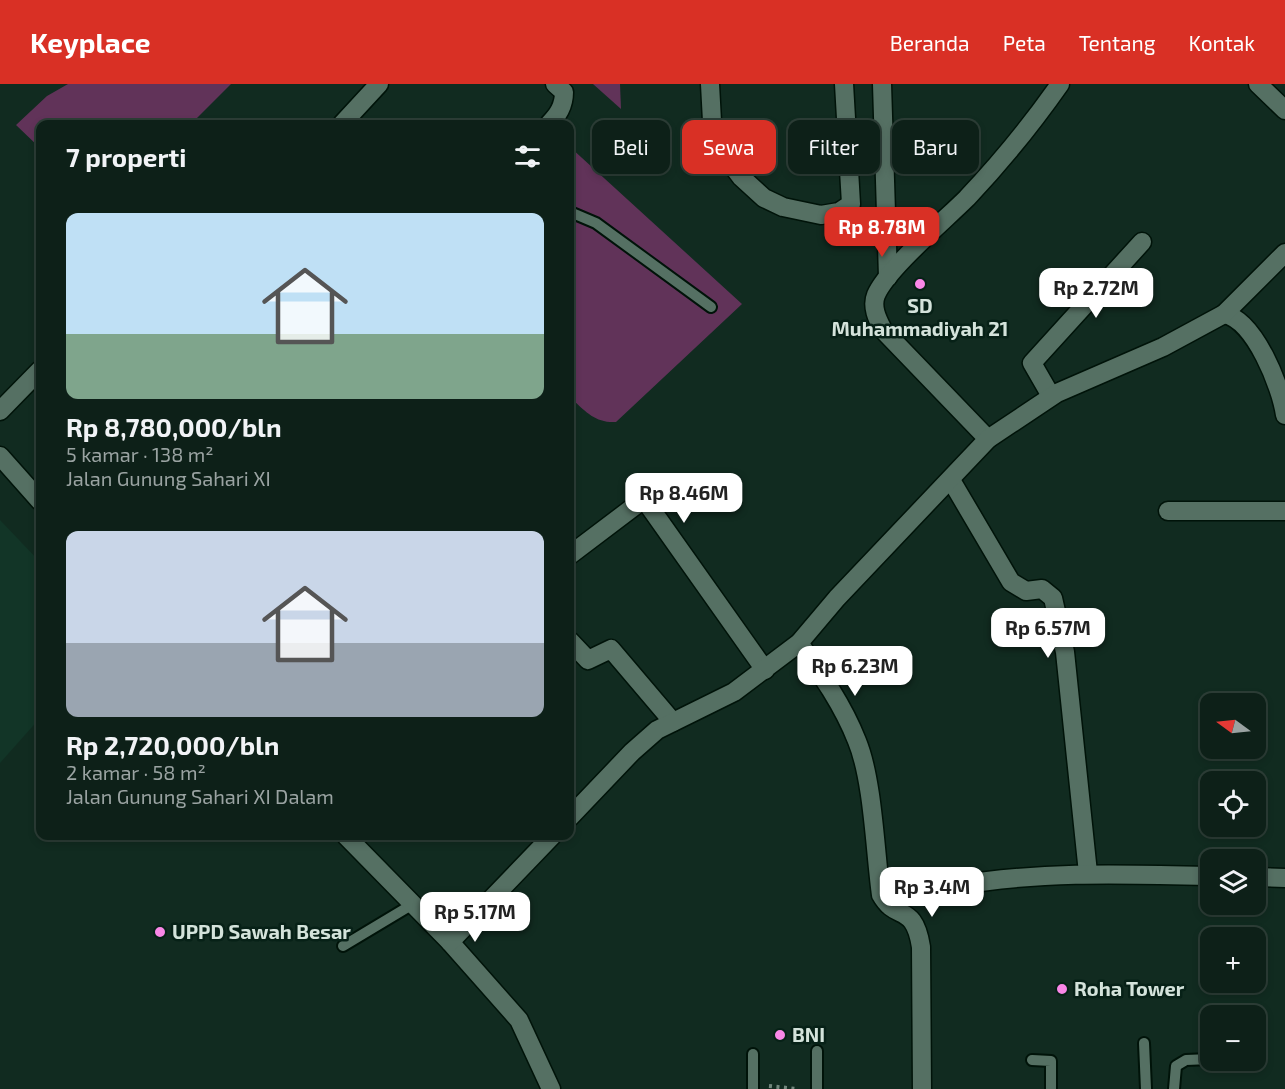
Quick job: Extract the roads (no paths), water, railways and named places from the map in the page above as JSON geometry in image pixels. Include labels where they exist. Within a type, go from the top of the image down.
[{"type":"street","points":[[346,120],[379,84]]},
{"type":"street","points":[[553,120],[558,115],[564,97],[564,93],[555,84]]},
{"type":"street","points":[[711,84],[713,140],[741,177],[764,198],[783,207],[821,215],[839,212],[851,204],[844,84]]},
{"type":"street","points":[[882,84],[888,277]]},
{"type":"street","points":[[988,439],[883,330],[876,314],[875,297],[888,277],[969,196],[1028,129],[1060,84]]},
{"type":"street","points":[[1258,84],[1285,110]]},
{"type":"street","points":[[1051,396],[1032,363],[1142,242]]},
{"type":"street","points":[[574,813],[632,752],[657,730],[734,693],[799,643],[837,598],[988,439],[1051,396],[1163,347],[1224,314],[1285,253]]},
{"type":"street","points":[[1224,314],[1239,321],[1265,358],[1277,382],[1285,415]]},
{"type":"street","points":[[0,411],[36,374]]},
{"type":"street","points":[[0,456],[36,496]]},
{"type":"street","points":[[951,480],[1011,582],[1026,591],[1042,589],[1053,598],[1065,652],[1088,873]]},
{"type":"street","points":[[574,552],[644,499],[765,670]]},
{"type":"street","points":[[1168,511],[1285,512]]},
{"type":"street","points":[[799,643],[830,688],[858,742],[865,773],[881,895],[888,904],[913,919],[919,932],[922,1089]]},
{"type":"street","points":[[574,645],[588,660],[611,649],[673,722]]},
{"type":"street","points":[[350,840],[450,942],[519,1020],[551,1089]]},
{"type":"street","points":[[450,942],[548,840]]},
{"type":"street","points":[[888,904],[913,894],[982,881],[1088,873],[1200,876]]},
{"type":"street","points":[[1266,877],[1285,878]]},
{"type":"lane","points":[[574,214],[596,223],[711,307]]},
{"type":"lane","points":[[343,946],[413,904]]},
{"type":"lane","points":[[1144,1043],[1146,1089]]},
{"type":"lane","points":[[817,1051],[817,1089]]},
{"type":"lane","points":[[753,1054],[753,1089]]},
{"type":"lane","points":[[1174,1089],[1176,1065],[1186,1060],[1200,1059]]},
{"type":"lane","points":[[1032,1060],[1051,1060],[1051,1089]]},
{"type":"place","name":"SD Muhammadiyah 21","points":[[920,284]]},
{"type":"place","name":"UPPD Sawah Besar","points":[[160,932]]},
{"type":"place","name":"Roha Tower","points":[[1062,989]]},
{"type":"place","name":"BNI","points":[[780,1035]]}]
